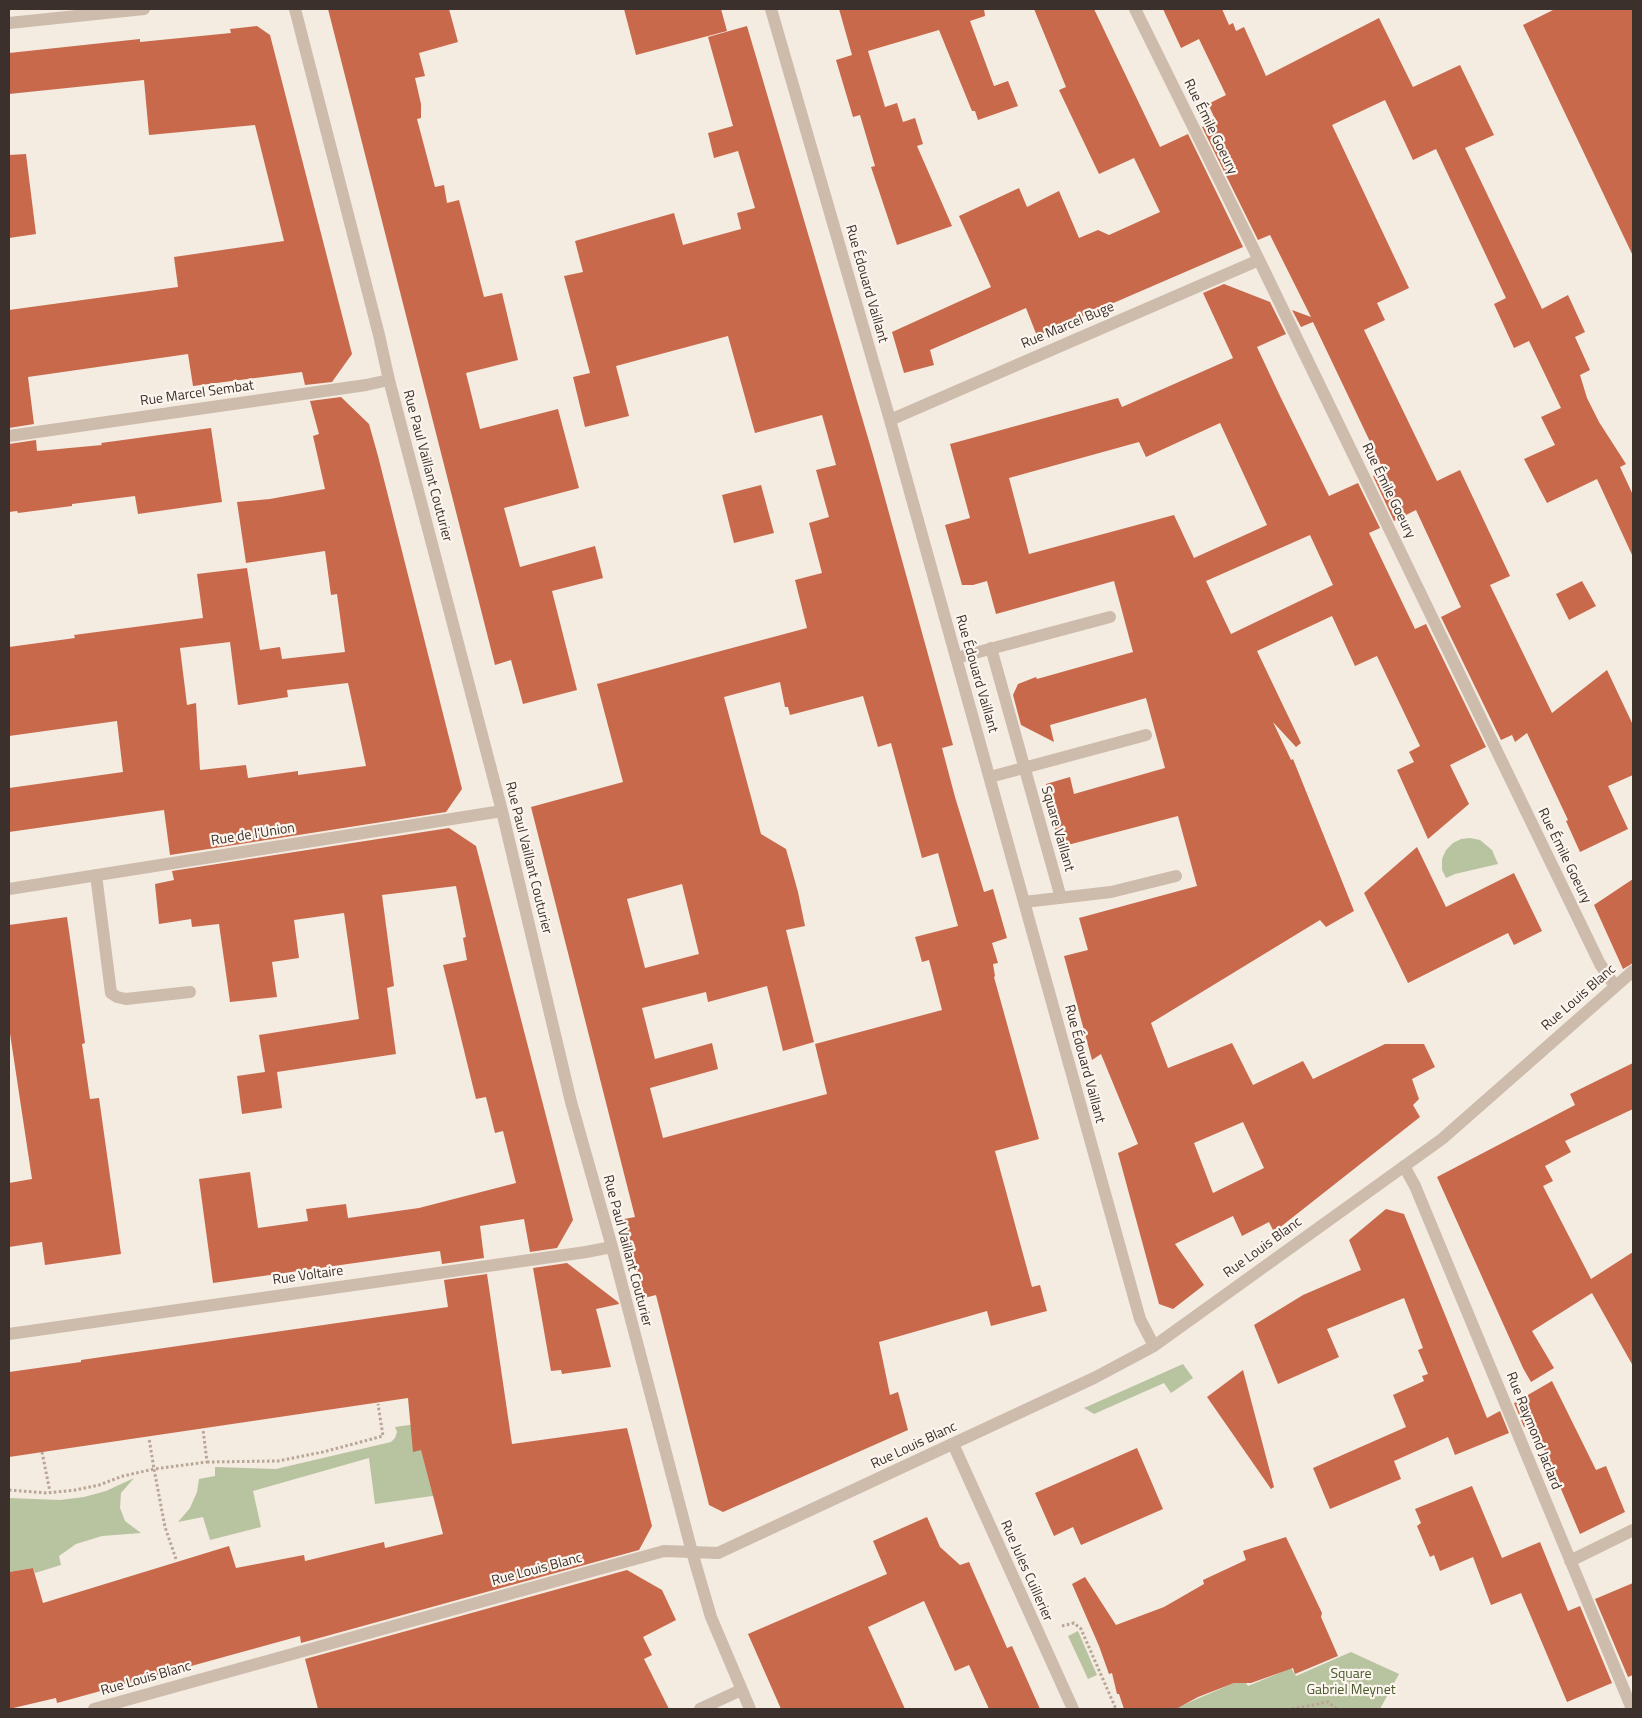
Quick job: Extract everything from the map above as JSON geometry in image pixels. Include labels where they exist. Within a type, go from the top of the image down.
[{"type":"street","points":[[9,23],[144,9]]},
{"type":"street","name":"Rue Paul Vaillant Couturier","points":[[295,9],[389,380],[502,811],[571,1102],[612,1247],[692,1552],[711,1616],[750,1709]]},
{"type":"street","name":"Rue Édouard Vaillant","points":[[772,9],[890,420],[1140,1319],[1154,1346]]},
{"type":"street","name":"Rue Émile Goeury","points":[[1135,9],[1259,260],[1600,964],[1615,986]]},
{"type":"street","name":"Rue Marcel Buge","points":[[890,420],[1259,260]]},
{"type":"street","name":"Rue Marcel Sembat","points":[[9,436],[366,386],[389,380]]},
{"type":"street","points":[[956,658],[1110,616]]},
{"type":"street","name":"Square Vaillant","points":[[991,648],[1061,898]]},
{"type":"street","points":[[990,778],[1146,735]]},
{"type":"street","name":"Rue de l'Union","points":[[9,889],[502,811]]},
{"type":"street","points":[[96,875],[111,993],[126,999],[190,992]]},
{"type":"street","points":[[1024,902],[1111,892],[1176,876]]},
{"type":"street","name":"Rue Louis Blanc","points":[[94,1709],[664,1551],[718,1553],[1094,1378],[1154,1346],[1442,1139],[1633,971]]},
{"type":"street","name":"Rue Raymond Jaclard","points":[[1404,1166],[1415,1186],[1632,1709]]},
{"type":"street","name":"Rue Voltaire","points":[[9,1334],[612,1247]]},
{"type":"street","name":"Rue Jules Cuillerier","points":[[953,1444],[1073,1709]]},
{"type":"street","points":[[1570,1561],[1633,1530]]},
{"type":"street","points":[[700,1709],[741,1690]]},
{"type":"path","points":[[9,1490],[50,1492],[74,1490],[99,1485],[123,1476],[154,1469],[207,1462],[278,1461],[323,1452],[383,1436],[378,1404]]},
{"type":"path","points":[[203,1429],[207,1462]]},
{"type":"path","points":[[149,1438],[165,1527],[176,1559]]},
{"type":"path","points":[[42,1452],[50,1492]]},
{"type":"path","points":[[1058,1628],[1065,1624],[1074,1623],[1081,1629],[1116,1709]]},
{"type":"path","points":[[1292,1709],[1328,1702],[1337,1709]]},
{"type":"green space","points":[[1461,839],[1480,840],[1492,850],[1498,864],[1455,874],[1446,878],[1442,870],[1442,859],[1446,850],[1453,843]]},
{"type":"green space","points":[[1183,1364],[1193,1378],[1171,1393],[1164,1383],[1094,1414],[1084,1408]]},
{"type":"green space","points":[[465,1417],[475,1490],[375,1504],[369,1458],[253,1491],[261,1527],[210,1540],[203,1517],[178,1522],[190,1508],[197,1492],[199,1479],[215,1476],[215,1467],[276,1469],[391,1442],[397,1432],[395,1427]]},
{"type":"green space","points":[[134,1478],[121,1493],[120,1508],[125,1521],[141,1533],[102,1536],[76,1544],[59,1556],[61,1565],[35,1573],[33,1568],[9,1572],[9,1498],[60,1500],[84,1497],[106,1491]]},
{"type":"green space","points":[[1078,1631],[1097,1675],[1088,1679],[1068,1636]]},
{"type":"green space","name":"Square Gabriel Meynet","points":[[1351,1652],[1399,1674],[1380,1709],[1174,1709],[1243,1679],[1248,1686],[1291,1668],[1296,1676]]},
{"type":"building","points":[[328,9],[449,9],[458,42],[419,53],[425,76],[415,78],[421,104],[421,118],[417,119],[435,187],[444,185],[447,203],[459,200],[484,297],[502,293],[518,360],[466,373],[480,429],[558,409],[579,488],[504,508],[520,567],[595,546],[603,578],[552,591],[577,690],[523,704],[511,660],[495,665]]},
{"type":"building","points":[[624,9],[721,9],[727,31],[636,55]]},
{"type":"building","points":[[839,9],[984,9],[985,16],[970,21],[994,86],[1008,81],[1018,106],[978,120],[975,111],[972,111],[939,30],[868,51],[885,107],[897,103],[903,122],[915,118],[923,144],[917,146],[952,226],[897,245],[871,167],[875,166],[860,115],[853,117],[836,60],[852,55]]},
{"type":"building","points":[[1034,9],[1094,9],[1160,147],[1188,134],[1243,247],[1037,336],[1026,308],[930,350],[934,365],[904,373],[892,332],[991,287],[959,216],[1019,188],[1027,207],[1059,191],[1079,238],[1098,230],[1109,235],[1160,212],[1134,158],[1099,174],[1059,90],[1066,87]]},
{"type":"building","points":[[1163,9],[1222,9],[1229,25],[1233,23],[1236,31],[1244,27],[1266,76],[1379,18],[1413,87],[1460,65],[1494,135],[1465,148],[1542,309],[1568,295],[1585,332],[1575,337],[1590,370],[1580,375],[1587,398],[1599,422],[1626,464],[1620,467],[1633,495],[1633,557],[1597,479],[1547,503],[1524,459],[1555,445],[1541,417],[1561,408],[1529,341],[1514,348],[1494,304],[1506,298],[1436,149],[1413,160],[1385,100],[1332,125],[1409,288],[1377,303],[1385,320],[1364,330],[1437,481],[1460,470],[1510,576],[1490,585],[1552,713],[1607,670],[1633,725],[1633,775],[1608,786],[1628,829],[1580,852],[1566,821],[1568,820],[1527,733],[1515,742],[1512,735],[1501,740],[1441,617],[1461,607],[1416,510],[1394,521],[1373,476],[1384,471],[1313,322],[1301,327],[1292,310],[1311,317],[1270,235],[1258,240],[1202,127],[1216,121],[1208,104],[1226,95],[1199,39],[1181,48]]},
{"type":"building","points":[[1555,9],[1633,9],[1633,256],[1523,25]]},
{"type":"building","points":[[257,26],[270,35],[352,354],[332,382],[305,385],[302,372],[193,386],[188,354],[28,377],[34,424],[9,428],[9,310],[178,287],[174,257],[284,241],[255,125],[149,135],[144,80],[9,94],[9,53],[140,39],[140,42],[231,33],[230,29]]},
{"type":"building","points":[[747,26],[873,455],[953,745],[942,748],[955,797],[984,892],[993,889],[1007,938],[992,943],[998,963],[993,964],[994,977],[1039,1139],[995,1151],[1032,1287],[1040,1285],[1047,1311],[991,1326],[987,1311],[879,1342],[890,1395],[898,1392],[908,1430],[723,1512],[709,1505],[656,1295],[644,1298],[624,1219],[635,1217],[531,807],[623,782],[597,684],[807,628],[795,580],[822,573],[809,523],[829,517],[816,470],[836,465],[822,415],[755,433],[728,336],[616,366],[629,416],[585,427],[573,377],[590,373],[564,276],[583,272],[575,241],[674,213],[683,245],[741,229],[737,213],[755,208],[738,151],[714,158],[708,133],[733,126],[708,37]],"holes":[[[780,682],[785,707],[788,707],[790,715],[863,696],[878,747],[891,743],[922,858],[938,853],[958,926],[915,937],[922,962],[929,960],[942,1010],[815,1044],[827,1094],[663,1138],[650,1088],[718,1069],[712,1043],[655,1059],[642,1008],[706,992],[708,1002],[767,986],[783,1051],[814,1042],[786,930],[805,926],[798,892],[786,849],[761,834],[724,697]],[[682,884],[699,954],[645,968],[627,899]]]},
{"type":"building","points":[[26,154],[36,234],[9,238],[9,155]]},
{"type":"building","points":[[1224,284],[1270,302],[1286,334],[1257,347],[1280,396],[1329,496],[1358,483],[1380,528],[1369,533],[1415,629],[1426,624],[1486,747],[1450,765],[1469,804],[1428,839],[1397,770],[1414,762],[1409,752],[1420,746],[1377,656],[1355,666],[1332,616],[1257,651],[1301,743],[1296,747],[1273,722],[1291,760],[1293,759],[1354,911],[1326,927],[1320,920],[1151,1023],[1168,1068],[1232,1043],[1253,1085],[1303,1061],[1313,1079],[1385,1044],[1424,1044],[1435,1067],[1412,1079],[1419,1099],[1413,1105],[1420,1117],[1274,1232],[1269,1222],[1242,1236],[1233,1216],[1175,1244],[1204,1285],[1173,1309],[1159,1304],[1118,1153],[1138,1144],[1101,1054],[1092,1060],[1064,956],[1088,950],[1079,918],[1197,886],[1178,816],[1060,847],[1046,795],[1046,784],[1070,777],[1074,794],[1165,768],[1146,698],[1050,725],[1054,742],[1021,725],[1013,695],[1018,684],[1036,677],[1037,679],[1133,652],[1114,581],[996,614],[987,581],[973,585],[962,585],[945,525],[970,518],[950,444],[1118,398],[1122,407],[1233,358],[1203,293]],"holes":[[[1220,423],[1267,525],[1194,558],[1174,515],[1029,554],[1009,478],[1139,442],[1146,457]],[[1310,535],[1333,585],[1231,634],[1206,581]],[[1243,1122],[1264,1168],[1213,1193],[1194,1143]]]},
{"type":"building","points":[[341,397],[369,424],[462,789],[446,812],[170,855],[164,810],[9,832],[9,788],[123,772],[117,721],[9,736],[9,647],[75,638],[74,635],[203,618],[197,574],[247,568],[260,650],[280,647],[282,659],[345,652],[337,594],[331,595],[325,551],[246,563],[237,502],[270,499],[325,489],[313,436],[319,434],[310,401]],"holes":[[[230,642],[238,705],[288,697],[287,690],[348,683],[366,766],[298,775],[298,771],[248,778],[246,765],[200,770],[196,703],[187,705],[180,648]]]},
{"type":"building","points":[[211,428],[222,502],[138,514],[135,496],[18,513],[17,511],[9,512],[9,444],[36,440],[37,451],[102,445],[101,443]]},
{"type":"building","points":[[761,485],[774,533],[734,543],[722,495]]},
{"type":"building","points":[[1582,581],[1596,606],[1569,620],[1556,594]]},
{"type":"building","points":[[449,828],[476,846],[573,1220],[557,1248],[530,1252],[524,1219],[480,1226],[484,1258],[442,1264],[440,1251],[213,1283],[199,1179],[250,1172],[258,1228],[308,1221],[306,1209],[346,1204],[348,1218],[419,1208],[516,1183],[503,1131],[495,1133],[486,1097],[476,1099],[443,965],[467,960],[463,938],[466,937],[456,886],[382,895],[394,986],[387,988],[396,1054],[277,1072],[282,1108],[242,1114],[237,1076],[265,1072],[259,1035],[359,1019],[344,913],[294,920],[299,958],[272,962],[277,997],[230,1002],[219,924],[192,927],[191,919],[159,924],[155,884],[174,880],[172,871]]},
{"type":"building","points":[[1417,847],[1446,907],[1514,873],[1542,931],[1514,945],[1508,933],[1408,983],[1364,893]]},
{"type":"building","points":[[1633,879],[1633,963],[1623,969],[1594,905]]},
{"type":"building","points":[[67,917],[85,1043],[82,1044],[90,1099],[99,1098],[121,1254],[45,1265],[42,1242],[9,1247],[9,1183],[32,1179],[9,1027],[9,925]]},
{"type":"building","points":[[1633,1063],[1633,1109],[1565,1141],[1571,1152],[1545,1166],[1553,1181],[1543,1186],[1591,1279],[1633,1252],[1633,1366],[1592,1293],[1532,1331],[1554,1368],[1531,1382],[1437,1177],[1575,1105],[1570,1094]]},
{"type":"building","points":[[1386,1209],[1404,1214],[1487,1418],[1500,1411],[1509,1433],[1455,1455],[1448,1437],[1394,1461],[1401,1479],[1330,1509],[1313,1468],[1406,1427],[1393,1395],[1424,1381],[1422,1376],[1428,1374],[1418,1350],[1423,1348],[1404,1298],[1327,1329],[1339,1357],[1278,1384],[1254,1325],[1303,1295],[1361,1270],[1349,1240]]},
{"type":"building","points":[[567,1263],[619,1304],[596,1309],[611,1367],[562,1374],[561,1370],[551,1371],[533,1268]]},
{"type":"building","points":[[487,1274],[512,1444],[627,1428],[652,1526],[639,1550],[301,1643],[300,1636],[57,1703],[56,1698],[9,1709],[9,1572],[33,1568],[43,1603],[229,1546],[236,1568],[304,1555],[305,1561],[384,1542],[385,1548],[443,1534],[421,1450],[413,1452],[408,1398],[9,1457],[9,1372],[448,1307],[444,1280]]},
{"type":"building","points":[[1243,1370],[1274,1487],[1271,1489],[1207,1397]]},
{"type":"building","points":[[1552,1381],[1596,1470],[1606,1466],[1625,1512],[1580,1534],[1533,1423],[1524,1427],[1514,1403]]},
{"type":"building","points":[[1137,1448],[1163,1509],[1081,1545],[1073,1527],[1054,1536],[1035,1493]]},
{"type":"building","points":[[1472,1486],[1502,1558],[1540,1542],[1568,1611],[1580,1606],[1612,1683],[1567,1702],[1521,1593],[1491,1605],[1473,1557],[1440,1571],[1434,1555],[1430,1557],[1417,1526],[1421,1523],[1415,1509]]},
{"type":"building","points":[[927,1517],[940,1547],[960,1565],[969,1562],[1007,1648],[1012,1646],[1040,1709],[989,1709],[969,1665],[955,1671],[924,1601],[868,1627],[905,1709],[781,1709],[748,1634],[887,1574],[873,1541]]},
{"type":"building","points":[[1286,1537],[1322,1613],[1321,1617],[1338,1656],[1295,1674],[1293,1668],[1251,1683],[1234,1683],[1198,1697],[1176,1709],[1124,1709],[1119,1694],[1117,1694],[1112,1673],[1109,1674],[1072,1584],[1085,1577],[1116,1625],[1164,1607],[1204,1584],[1203,1580],[1246,1560],[1243,1551]]},
{"type":"building","points":[[627,1570],[662,1590],[676,1620],[643,1637],[652,1655],[644,1659],[669,1709],[318,1709],[305,1659]]},
{"type":"building","points":[[1633,1583],[1633,1675],[1628,1677],[1595,1599]]}]
